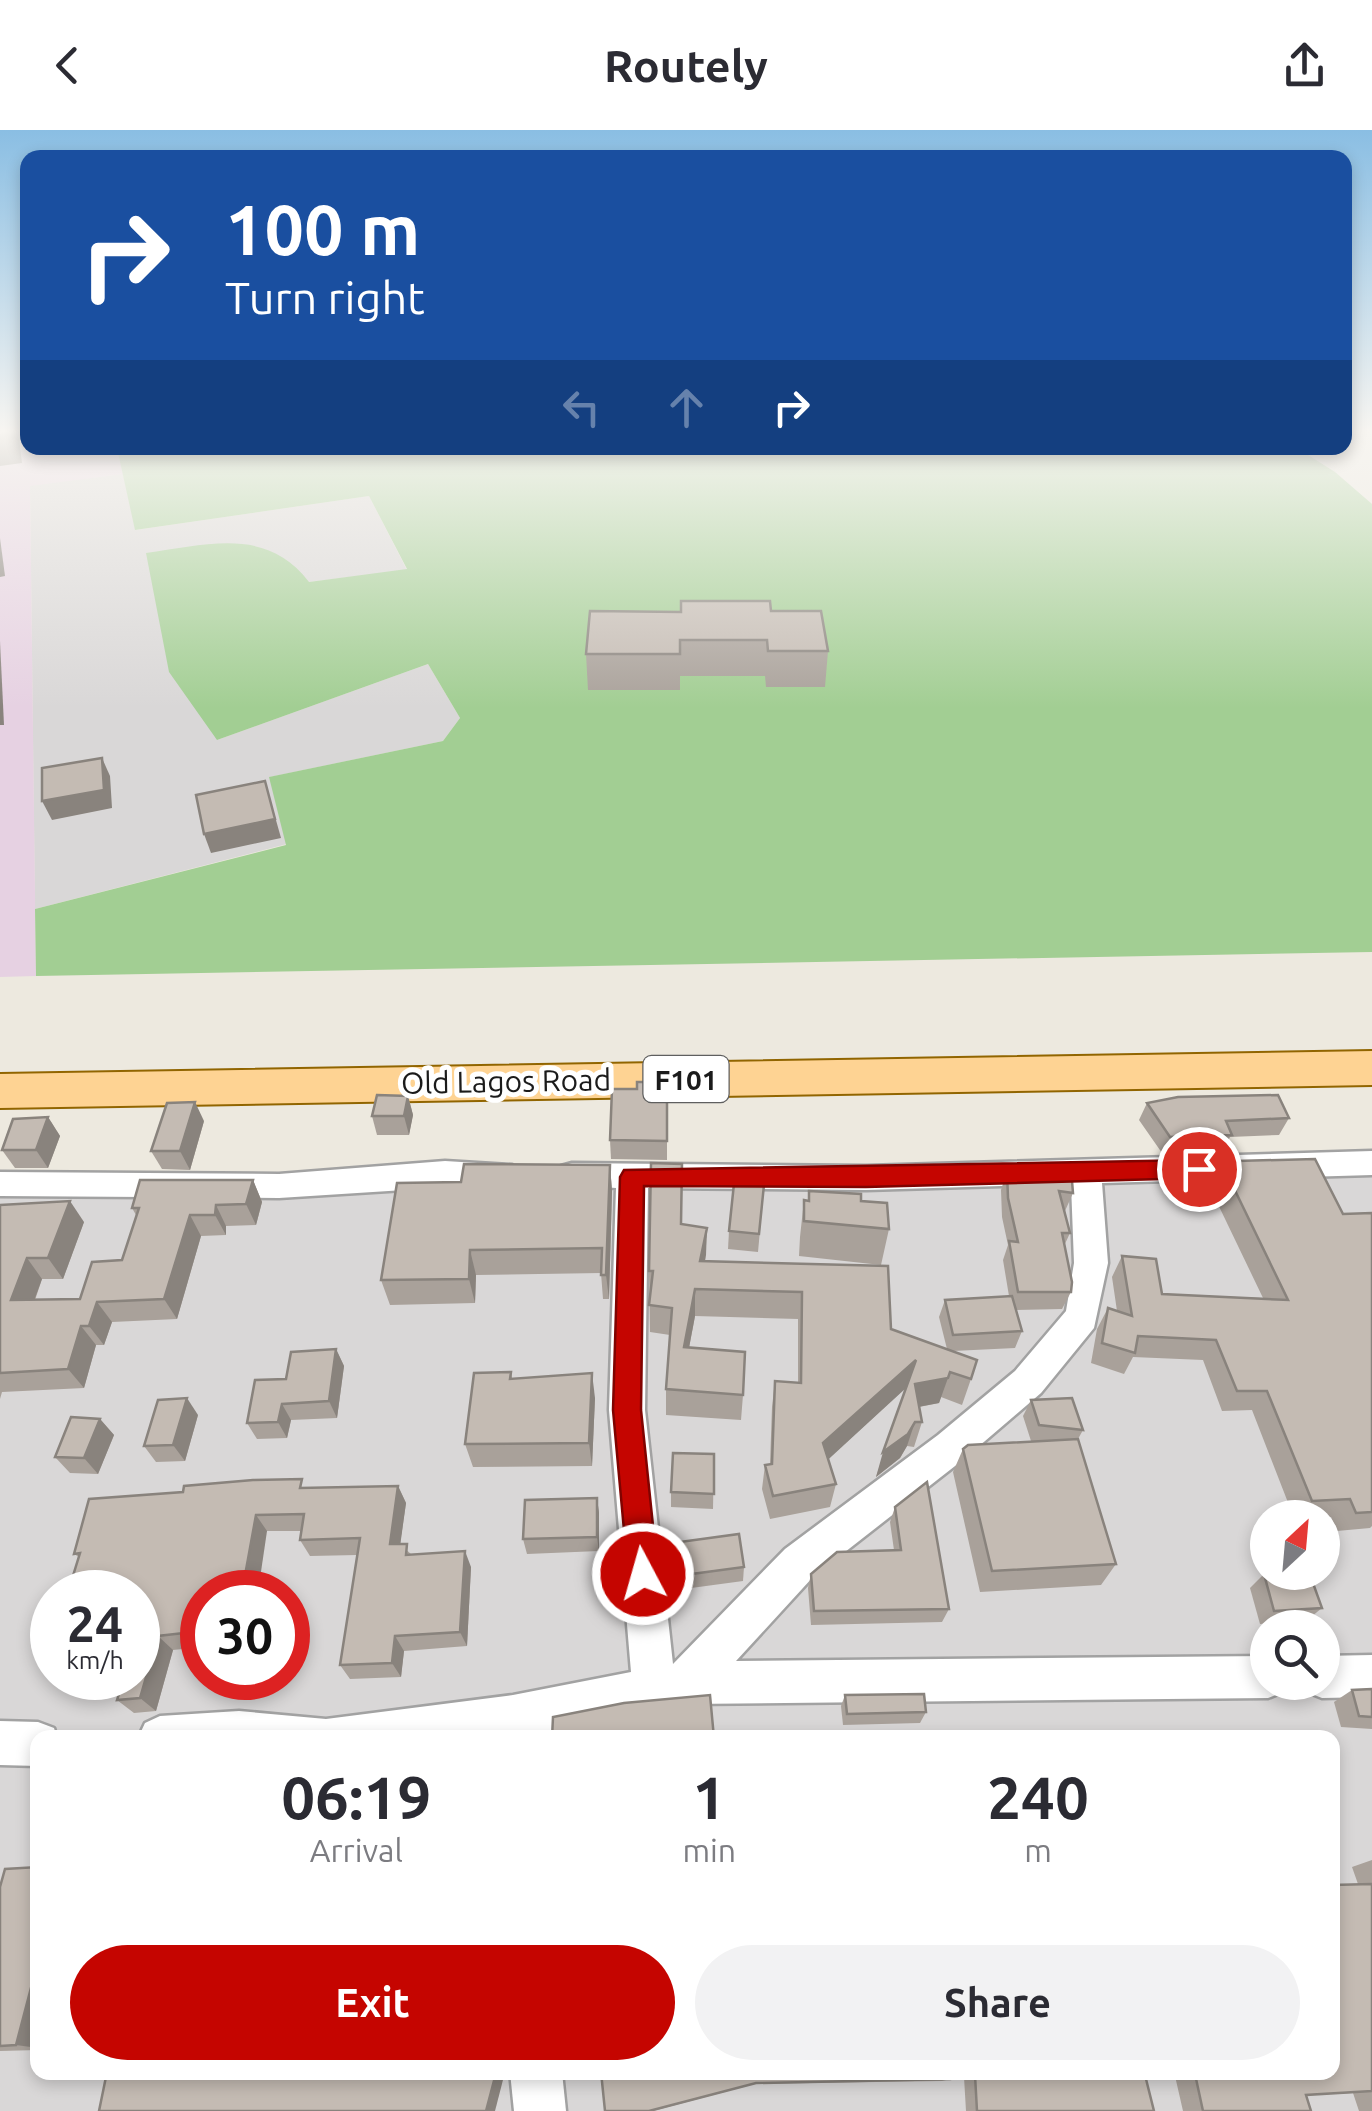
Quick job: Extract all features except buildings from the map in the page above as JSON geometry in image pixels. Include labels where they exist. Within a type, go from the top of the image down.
[{"type":"main road","name":"Old Lagos Road","points":[[0,1091],[584,1078],[949,1078],[1372,1068]]},
{"type":"street","points":[[0,1184],[279,1186],[445,1172],[866,1178],[1372,1163]]},
{"type":"street","points":[[671,1686],[799,1563],[951,1447],[1015,1392],[1082,1316],[1091,1263],[1086,1172]]},
{"type":"street","points":[[632,1177],[627,1410],[671,1686]]},
{"type":"street","points":[[1340,1676],[1372,1676]]},
{"type":"street","points":[[465,1730],[514,1727],[671,1686],[1250,1677]]},
{"type":"street","points":[[0,1743],[30,1744]]},
{"type":"street","points":[[537,2080],[540,2111]]},
{"type":"shaded area","points":[[0,523],[30,523],[36,976],[0,977]]},
{"type":"shaded area","points":[[30,523],[134,523],[136,530],[181,523],[383,523],[407,570],[309,582],[217,740],[428,664],[460,718],[443,741],[270,777],[287,844],[35,909]]},
{"type":"shaded area","points":[[1372,1171],[1372,2111],[0,2111],[0,1197]]},
{"type":"green space","points":[[134,523],[180,523],[135,530]]},
{"type":"green space","points":[[383,523],[1372,523],[1372,952],[36,976],[35,909],[286,845],[269,777],[443,741],[460,718],[428,664],[217,740],[169,672],[146,553],[213,544],[255,546],[292,564],[309,582],[407,569]]},
{"type":"route","points":[[643,1574],[627,1410],[632,1177],[866,1178],[1199,1169]]}]
